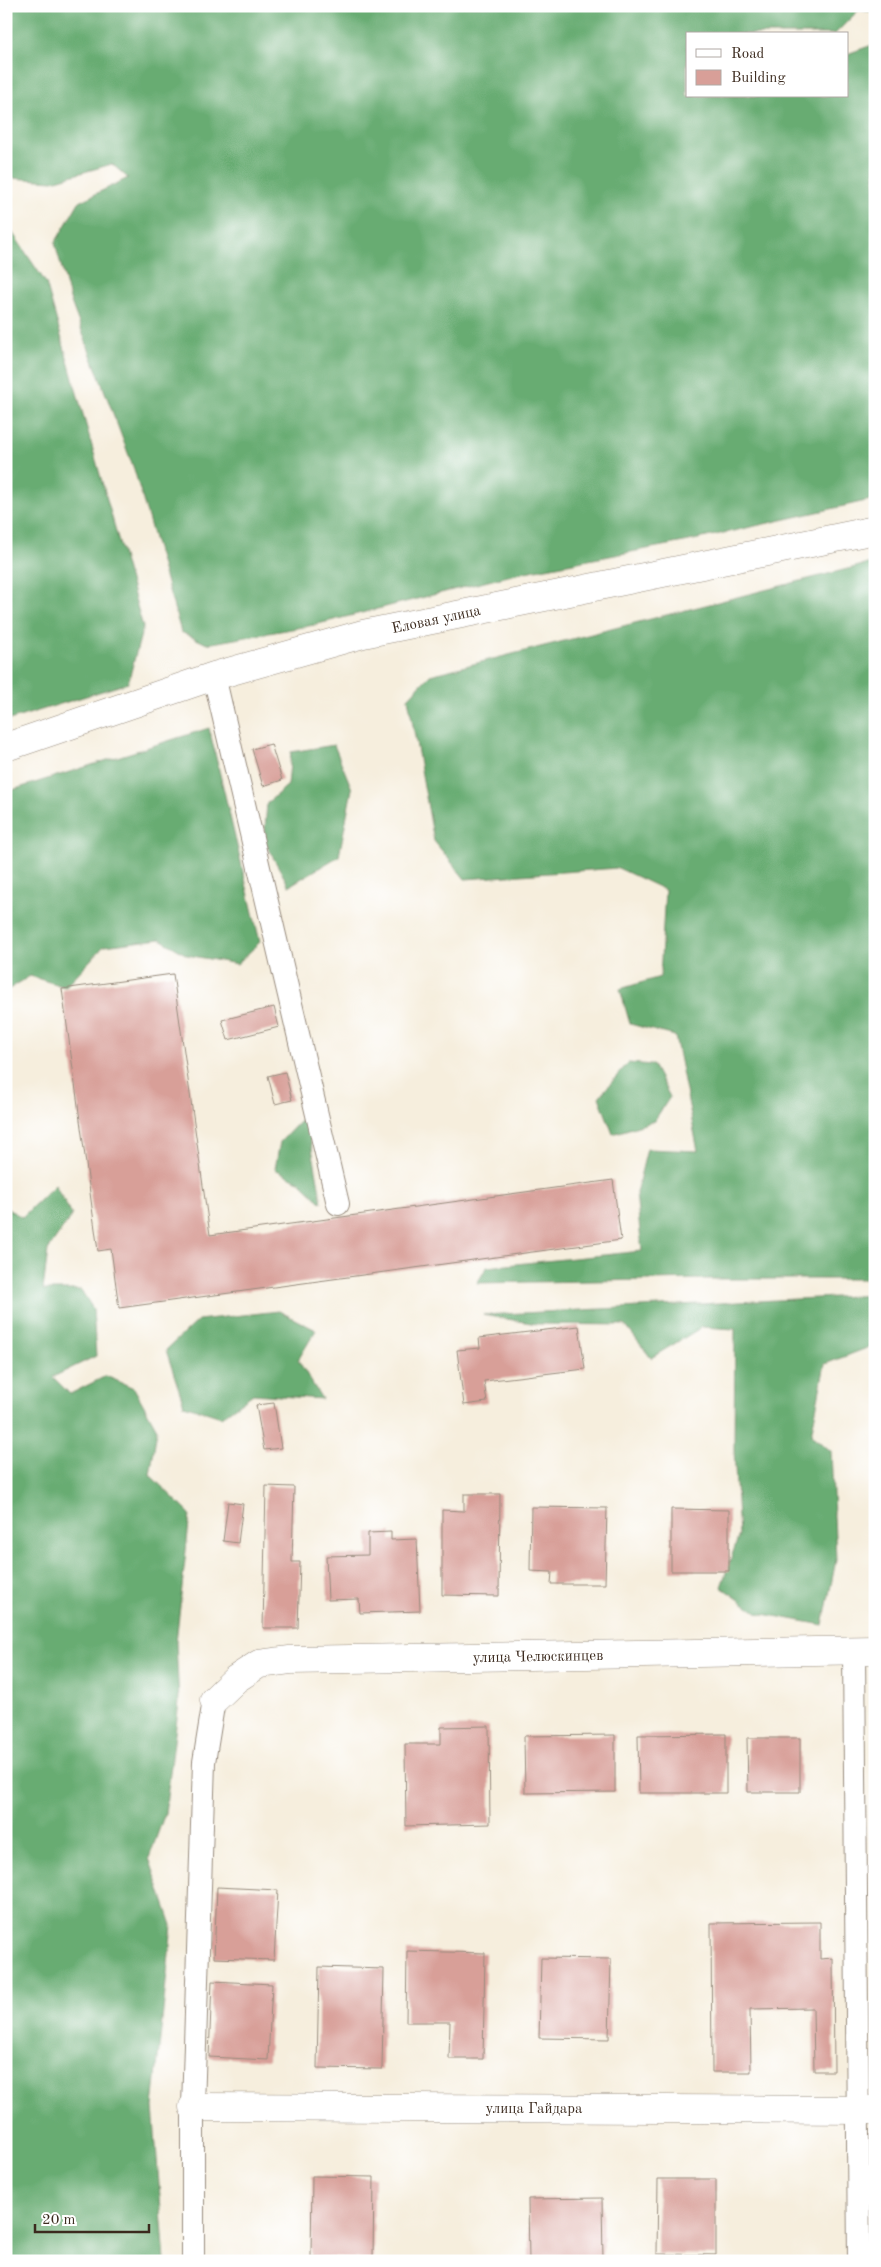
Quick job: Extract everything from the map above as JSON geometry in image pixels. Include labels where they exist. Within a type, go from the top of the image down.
[{"type":"street","name":"Еловая улица","points":[[6,747],[214,676],[363,634],[875,530]]},
{"type":"street","name":"улица Челюскинцев","points":[[214,1700],[236,1679],[259,1664],[290,1660],[864,1650]]},
{"type":"street","name":"улица Гайдара","points":[[193,2107],[866,2110]]},
{"type":"lane","points":[[214,676],[338,1204]]},
{"type":"lane","points":[[859,2261],[866,2110],[864,1650]]},
{"type":"lane","points":[[193,2261],[193,2107],[204,1762],[214,1700]]},
{"type":"green space","points":[[6,6],[875,6],[875,12],[859,10],[837,32],[686,32],[686,98],[848,98],[848,54],[875,44],[875,499],[689,541],[520,573],[314,625],[207,644],[181,632],[134,469],[71,302],[55,243],[79,202],[128,178],[112,164],[53,181],[10,178],[6,175]]},
{"type":"green space","points":[[6,223],[46,283],[143,627],[128,683],[6,721]]},
{"type":"green space","points":[[875,562],[875,1279],[706,1279],[477,1283],[487,1267],[642,1251],[636,1193],[647,1149],[698,1151],[675,1036],[630,1024],[620,989],[660,977],[665,890],[618,868],[465,879],[434,841],[408,698],[430,675]]},
{"type":"green space","points":[[209,728],[260,942],[237,964],[187,955],[160,939],[104,946],[65,987],[30,976],[6,991],[6,792]]},
{"type":"green space","points":[[334,745],[352,789],[339,856],[289,886],[264,841],[267,803],[288,785],[291,752]]},
{"type":"green space","points":[[628,1063],[653,1065],[670,1097],[654,1121],[613,1134],[599,1097]]},
{"type":"green space","points":[[306,1115],[322,1203],[300,1182],[275,1169],[280,1142]]},
{"type":"green space","points":[[55,1185],[72,1215],[48,1250],[43,1290],[81,1290],[93,1309],[96,1356],[53,1377],[70,1394],[106,1376],[134,1388],[157,1429],[150,1475],[190,1514],[176,1642],[179,1702],[165,1813],[149,1858],[172,1925],[153,2107],[165,2261],[6,2261],[6,1208],[22,1217]]},
{"type":"green space","points":[[875,1295],[875,1345],[825,1364],[811,1435],[831,1451],[836,1560],[823,1625],[758,1613],[721,1587],[739,1535],[734,1450],[735,1329],[702,1327],[651,1358],[625,1325],[537,1324],[483,1315]]},
{"type":"green space","points":[[279,1311],[316,1330],[298,1360],[322,1399],[253,1394],[221,1417],[184,1405],[166,1350],[198,1320]]},
{"type":"building","points":[[271,744],[282,780],[263,786],[252,749]]},
{"type":"building","points":[[173,974],[210,1235],[613,1180],[621,1240],[119,1308],[111,1249],[98,1251],[62,989]]},
{"type":"building","points":[[274,1007],[279,1027],[228,1040],[222,1020]]},
{"type":"building","points":[[285,1072],[292,1100],[275,1104],[268,1076]]},
{"type":"building","points":[[579,1326],[585,1369],[484,1381],[487,1402],[464,1405],[457,1350],[480,1348],[479,1338]]},
{"type":"building","points":[[274,1403],[281,1448],[264,1450],[256,1405]]},
{"type":"building","points":[[266,1486],[294,1487],[292,1562],[300,1562],[298,1628],[263,1628]]},
{"type":"building","points":[[464,1494],[500,1494],[499,1596],[442,1595],[442,1510],[464,1511]]},
{"type":"building","points":[[228,1502],[243,1504],[238,1543],[223,1541]]},
{"type":"building","points":[[531,1507],[607,1508],[605,1584],[551,1584],[552,1572],[530,1571]]},
{"type":"building","points":[[671,1509],[729,1510],[729,1571],[671,1571]]},
{"type":"building","points":[[391,1532],[391,1540],[417,1539],[420,1611],[360,1613],[359,1599],[328,1600],[326,1556],[368,1555],[368,1533]]},
{"type":"building","points":[[489,1726],[490,1824],[406,1826],[405,1744],[441,1744],[441,1727]]},
{"type":"building","points":[[726,1734],[726,1793],[639,1793],[638,1735]]},
{"type":"building","points":[[615,1735],[615,1792],[525,1793],[524,1736]]},
{"type":"building","points":[[747,1738],[800,1738],[800,1792],[748,1792]]},
{"type":"building","points":[[217,1887],[278,1890],[274,1960],[214,1958]]},
{"type":"building","points":[[820,1922],[820,1959],[833,1958],[834,2071],[814,2071],[813,2008],[750,2009],[751,2072],[712,2072],[711,1923]]},
{"type":"building","points":[[407,1951],[485,1953],[483,2059],[449,2059],[450,2022],[406,2022]]},
{"type":"building","points":[[541,1958],[611,1959],[609,2039],[539,2038]]},
{"type":"building","points":[[319,1967],[384,1969],[382,2069],[317,2068]]},
{"type":"building","points":[[212,1981],[272,1984],[268,2060],[209,2057]]},
{"type":"building","points":[[312,2176],[374,2177],[373,2259],[311,2257]]},
{"type":"building","points":[[658,2179],[716,2179],[716,2255],[657,2254]]},
{"type":"building","points":[[602,2198],[603,2261],[529,2261],[528,2199]]}]
